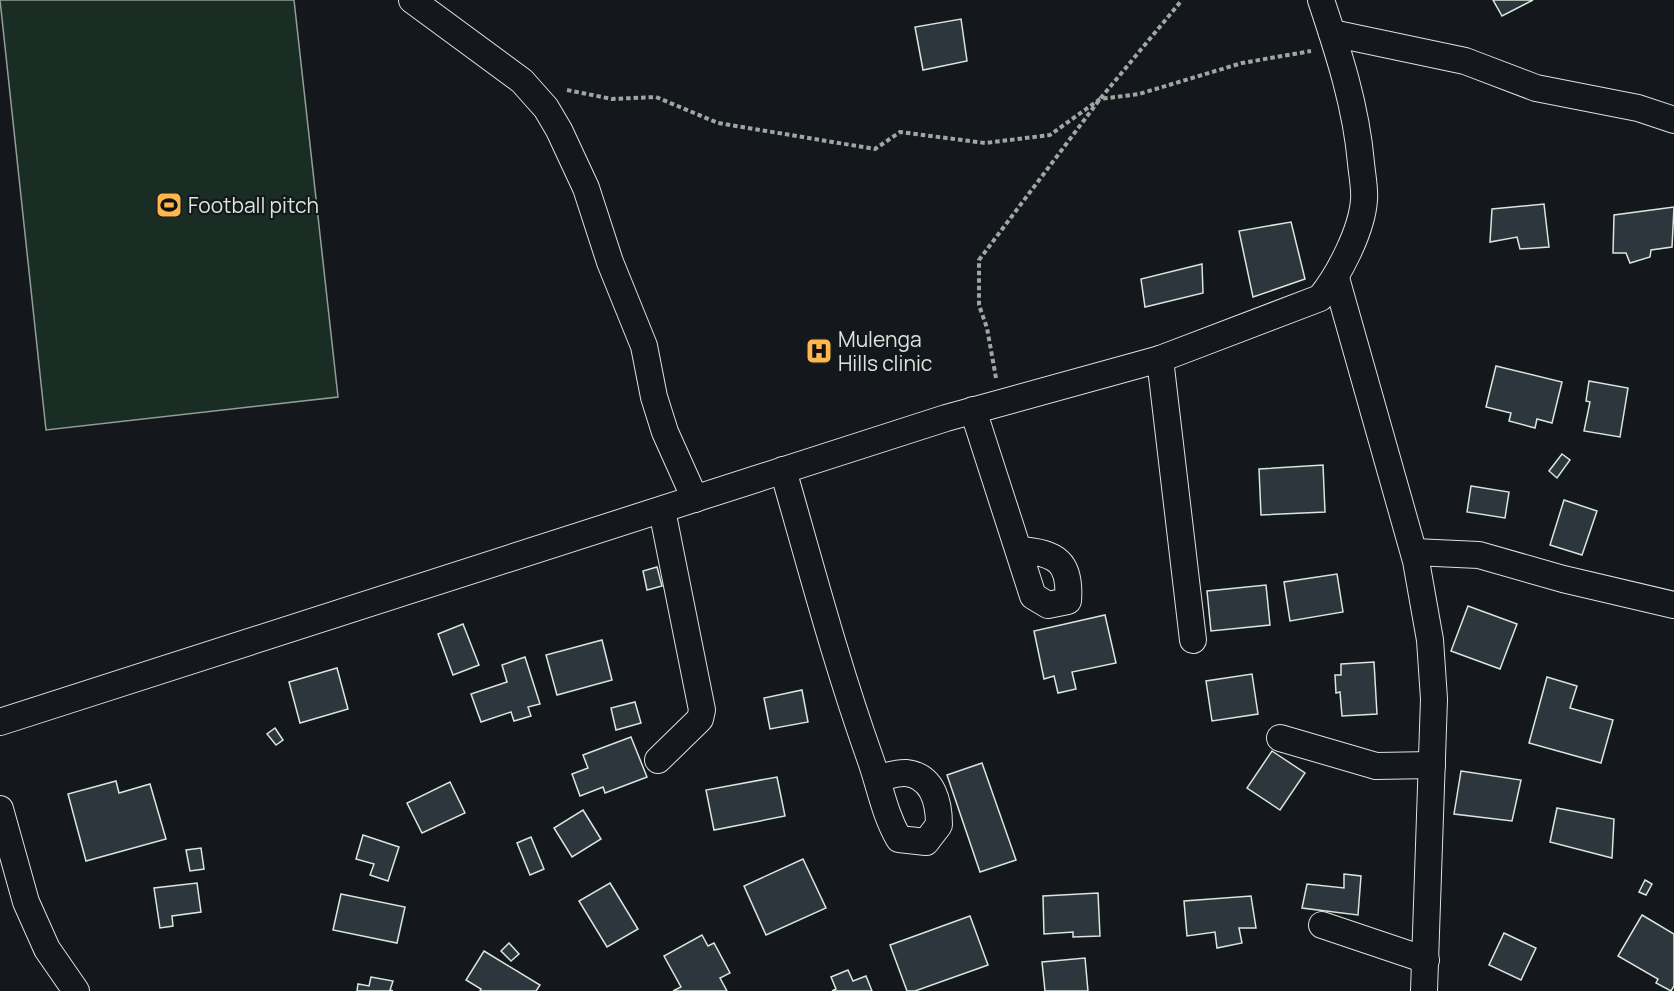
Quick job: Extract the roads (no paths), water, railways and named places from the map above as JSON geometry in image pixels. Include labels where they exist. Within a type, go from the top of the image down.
[{"type":"street","points":[[412,0],[522,81],[546,108],[586,188],[610,262],[644,346],[654,397],[665,432],[695,499]]},
{"type":"street","points":[[0,722],[973,410],[1160,359],[1320,298],[1336,278],[1348,252],[1364,200],[1358,126],[1349,82],[1321,0]]},
{"type":"street","points":[[1332,33],[1465,61],[1536,88],[1638,108],[1674,120]]},
{"type":"street","points":[[1336,278],[1414,552],[1430,639],[1434,699],[1424,991]]},
{"type":"street","points":[[1160,359],[1193,640]]},
{"type":"street","points":[[973,410],[1020,550]]},
{"type":"street","points":[[783,470],[835,656],[877,778]]},
{"type":"street","points":[[658,759],[700,719],[702,710],[663,510]]},
{"type":"street","points":[[1414,552],[1479,555],[1574,582],[1674,605]]},
{"type":"street","points":[[1280,738],[1376,766],[1432,765]]},
{"type":"street","points":[[0,809],[26,902],[47,949],[76,991]]},
{"type":"street","points":[[1322,925],[1426,960]]},
{"type":"place","name":"Football pitch","points":[[169,205]]},
{"type":"place","name":"Mulenga Hills clinic","points":[[819,351]]}]
